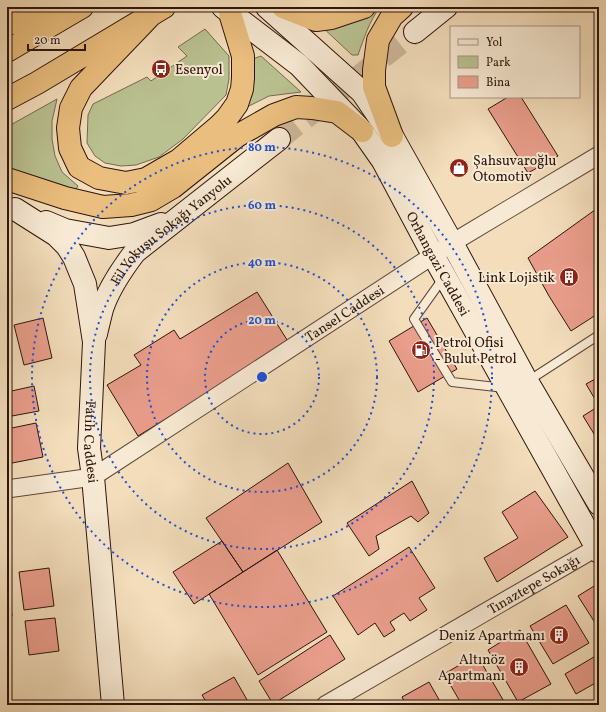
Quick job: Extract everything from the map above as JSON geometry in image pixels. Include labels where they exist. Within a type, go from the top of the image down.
[{"type":"highway","points":[[283,7],[316,20],[331,18],[364,7]]},
{"type":"highway","points":[[392,136],[374,87],[374,70],[378,40],[392,16],[402,7]]},
{"type":"highway","points":[[7,24],[79,9]]},
{"type":"highway","points":[[7,51],[79,9]]},
{"type":"highway","points":[[157,12],[81,88],[71,108],[68,128],[70,148],[79,166],[99,178],[126,183],[146,179],[179,160],[227,118],[237,104],[242,89],[243,56],[226,10]]},
{"type":"highway","points":[[7,99],[37,83],[157,12]]},
{"type":"highway","points":[[7,179],[65,198],[103,207],[131,205],[151,200],[172,187],[237,136],[274,115],[296,107],[336,112],[362,131]]},
{"type":"main road","name":"Orhangazi Caddesi","points":[[266,7],[362,92],[392,136],[528,381],[599,504]]},
{"type":"main road","points":[[415,32],[446,7]]},
{"type":"main road","name":"Orhangazi Caddesi","points":[[226,10],[299,65],[362,131],[383,161],[507,389],[598,549]]},
{"type":"main road","name":"Fil Yokuşu Sokağı Yanyolu","points":[[94,342],[103,308],[113,283],[135,252],[278,139]]},
{"type":"main road","points":[[11,208],[65,230],[109,238],[134,234],[179,217]]},
{"type":"main road","name":"Fatih Caddesi","points":[[11,208],[56,235],[67,246],[74,257],[85,284],[94,342],[89,448],[94,477],[113,705]]},
{"type":"street","name":"Tansel Caddesi","points":[[94,477],[433,255],[599,155]]},
{"type":"street","points":[[7,489],[94,477]]},
{"type":"street","name":"Tınaztepe Sokağı","points":[[325,705],[598,549]]},
{"type":"lane","points":[[445,276],[414,319],[452,382],[507,389]]},
{"type":"lane","points":[[528,381],[599,335]]},
{"type":"green space","points":[[373,7],[380,7],[370,24],[358,55],[352,55],[320,25]]},
{"type":"green space","points":[[205,29],[229,56],[229,79],[226,95],[183,139],[159,157],[136,165],[121,166],[105,163],[95,156],[87,143],[88,115],[93,104],[147,77],[151,81],[187,56],[178,47]]},
{"type":"green space","points":[[261,56],[301,92],[269,96],[249,106],[237,118],[250,60]]},
{"type":"green space","points":[[57,99],[52,121],[52,139],[55,156],[62,172],[78,186],[75,191],[7,173],[7,127]]},
{"type":"building","points":[[506,98],[522,98],[558,156],[528,173],[488,109]]},
{"type":"building","name":"Link Lojistik","points":[[599,207],[599,313],[571,331],[528,258]]},
{"type":"building","points":[[257,292],[289,343],[138,436],[107,385],[141,365],[134,355],[174,330],[180,339]]},
{"type":"building","points":[[43,318],[52,358],[24,365],[14,325]]},
{"type":"building","points":[[427,318],[457,369],[418,392],[389,341]]},
{"type":"building","points":[[599,377],[599,406],[586,384]]},
{"type":"building","points":[[34,386],[39,411],[12,416],[7,392]]},
{"type":"building","points":[[599,406],[599,442],[583,416]]},
{"type":"building","points":[[36,423],[43,457],[7,464],[7,429]]},
{"type":"building","points":[[288,463],[322,522],[243,572],[206,518]]},
{"type":"building","points":[[412,481],[429,513],[418,522],[411,516],[376,536],[379,549],[369,556],[347,523]]},
{"type":"building","points":[[535,491],[568,537],[497,582],[484,558],[518,538],[502,512]]},
{"type":"building","points":[[222,541],[243,572],[194,604],[173,572]]},
{"type":"building","points":[[409,547],[435,588],[419,598],[427,610],[410,621],[404,613],[390,622],[395,630],[384,637],[375,623],[358,635],[333,596]]},
{"type":"building","points":[[277,550],[327,632],[258,675],[209,594]]},
{"type":"building","points":[[49,568],[54,606],[24,610],[19,572]]},
{"type":"building","points":[[7,570],[12,616],[7,617]]},
{"type":"building","points":[[599,583],[599,629],[578,596]]},
{"type":"building","name":"Deniz Apartmanı","points":[[566,605],[589,643],[553,664],[530,626]]},
{"type":"building","points":[[55,618],[59,651],[29,655],[25,621]]},
{"type":"building","points":[[7,629],[11,662],[7,663]]},
{"type":"building","name":"Altınöz Apartmanı","points":[[520,630],[551,684],[518,702],[488,650]]},
{"type":"building","points":[[330,635],[345,659],[273,704],[259,681]]},
{"type":"building","points":[[599,654],[599,681],[576,694],[565,674]]},
{"type":"building","points":[[477,655],[506,705],[462,705],[444,674]]},
{"type":"building","points":[[234,677],[250,705],[208,705],[202,695]]},
{"type":"building","points":[[429,682],[442,705],[406,705],[402,697]]},
{"type":"tunnel","points":[[279,139],[415,32]]},
{"type":"place","name":"Esenyol","points":[[161,69]]},
{"type":"place","name":"Şahsuvaroğlu Otomotiv","points":[[459,168]]},
{"type":"place","name":"Link Lojistik","points":[[569,277]]},
{"type":"place","name":"Petrol Ofisi - Bulut Petrol","points":[[421,350]]},
{"type":"place","name":"Deniz Apartmanı","points":[[559,635]]},
{"type":"place","name":"Altınöz Apartmanı","points":[[519,667]]}]
